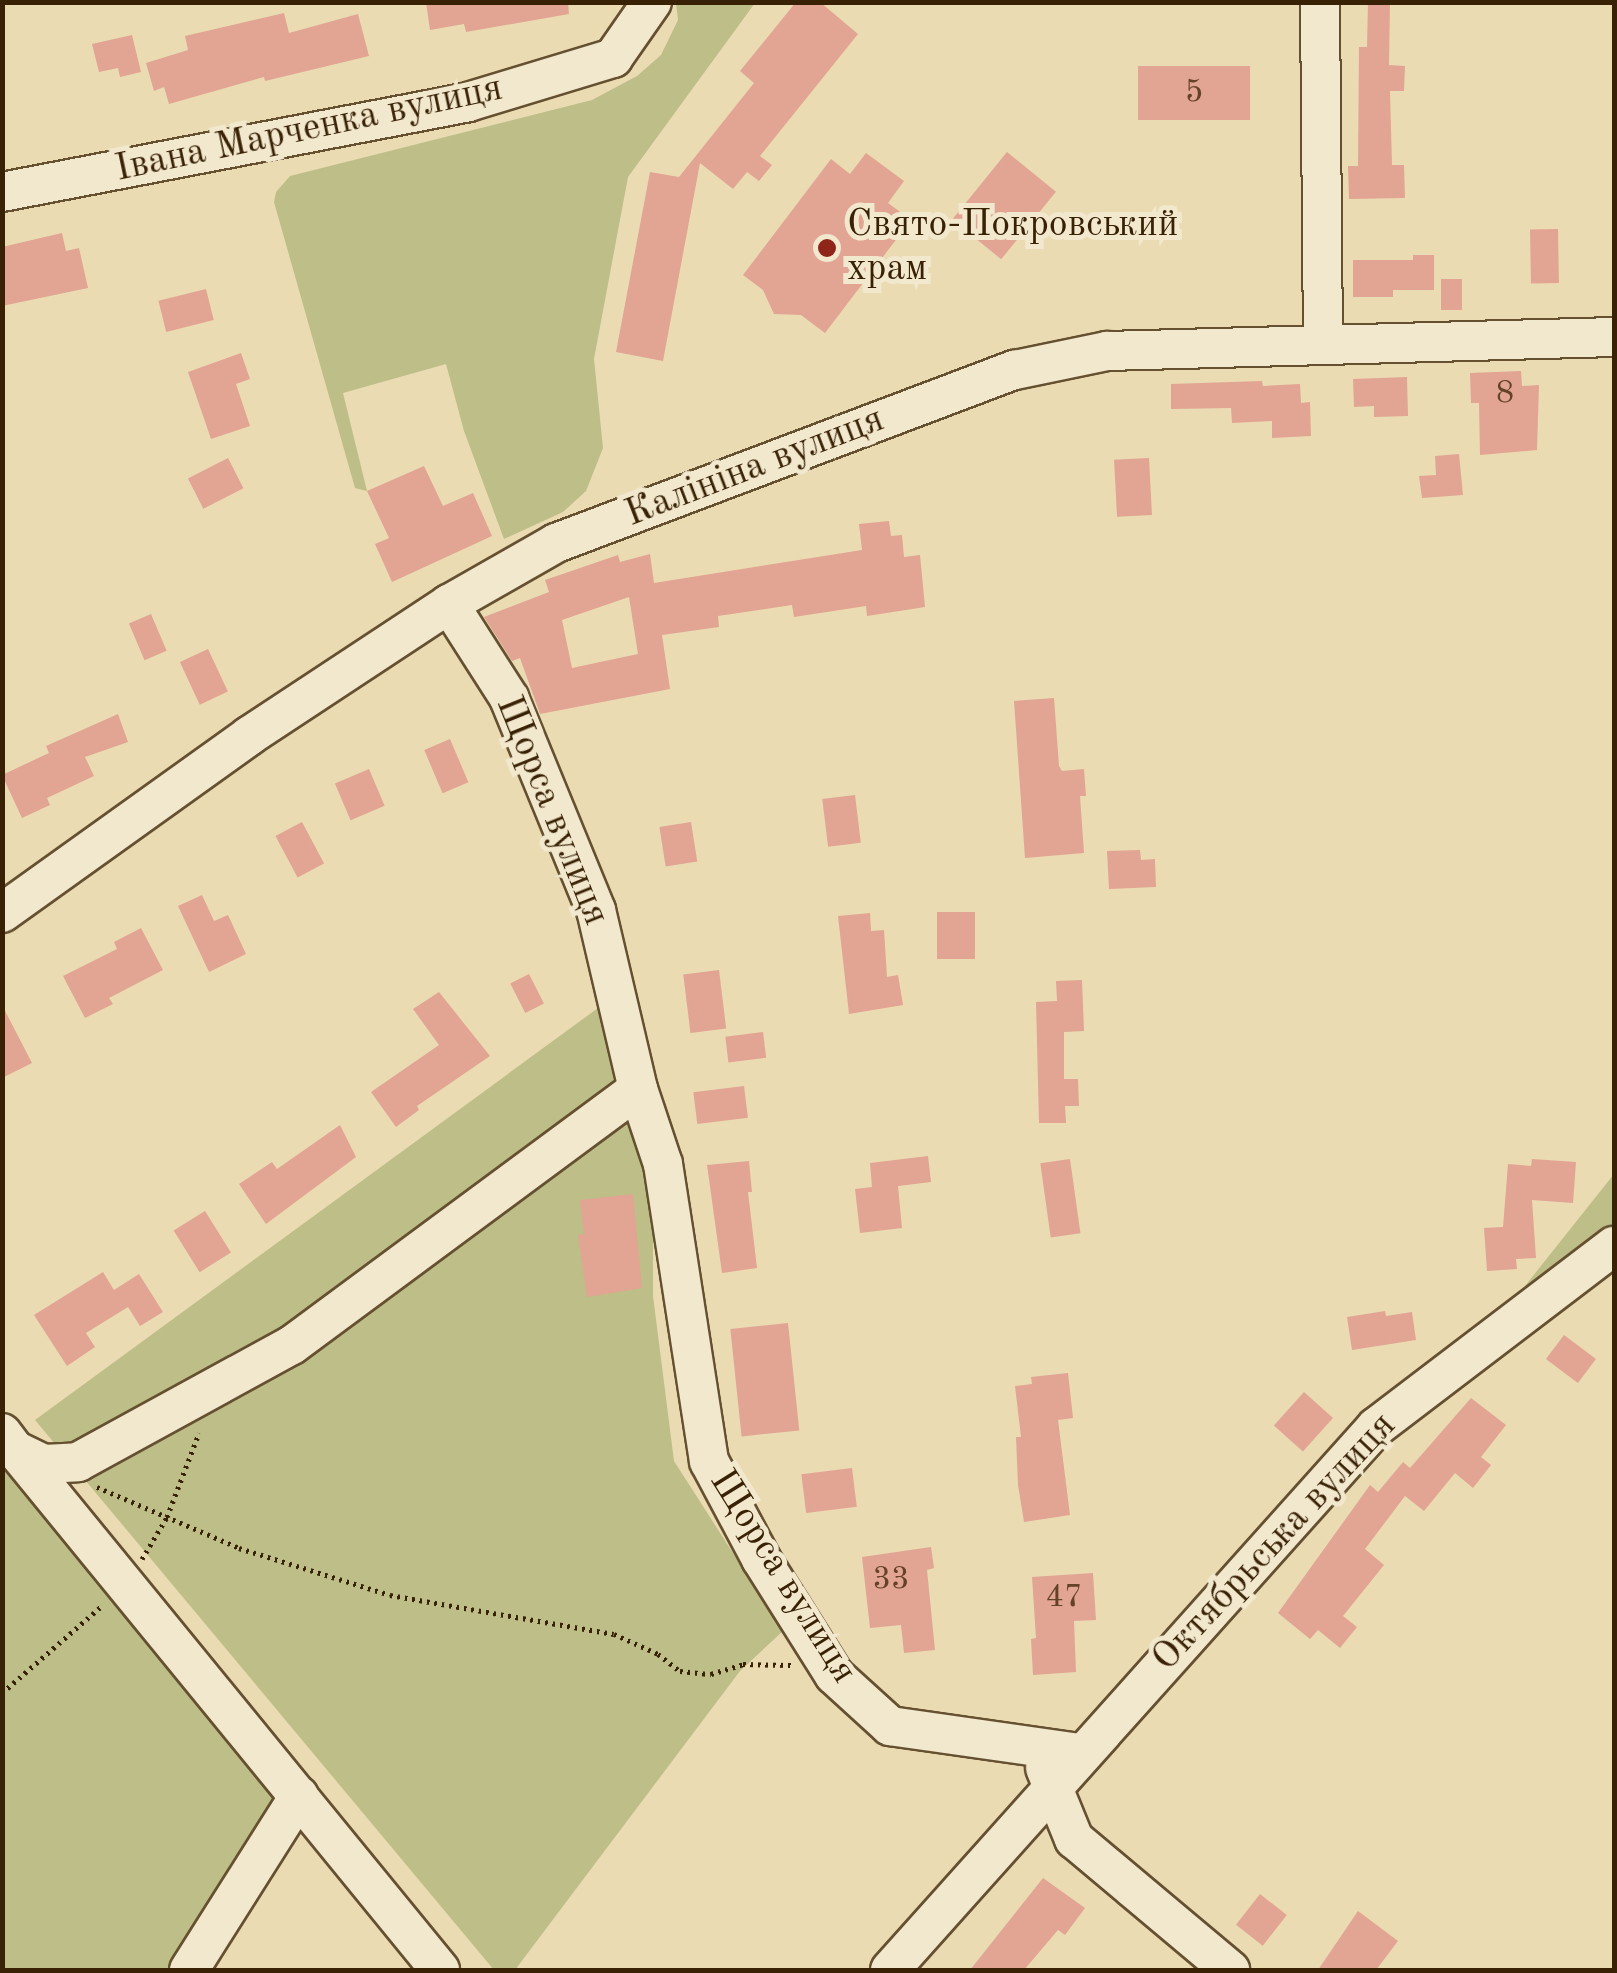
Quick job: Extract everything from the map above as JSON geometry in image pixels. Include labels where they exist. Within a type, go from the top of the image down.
[{"type":"street","name":"Івана Марченка вулиця","points":[[2,192],[468,102],[613,58],[652,2]]},
{"type":"street","points":[[1320,2],[1323,343]]},
{"type":"street","name":"Калініна вулиця","points":[[2,913],[249,736],[449,604],[556,543],[1015,370],[1107,351],[1614,338]]},
{"type":"street","name":"Щорса вулиця","points":[[449,604],[509,698],[596,910],[638,1089],[663,1164],[709,1461],[761,1559],[834,1674],[890,1726],[1040,1751],[1080,1753]]},
{"type":"street","points":[[21,1449],[78,1462],[292,1344],[638,1089]]},
{"type":"street","name":"Октябрьська вулиця","points":[[890,1970],[1376,1426],[1614,1246]]},
{"type":"street","points":[[21,1449],[440,1970]]},
{"type":"street","points":[[1040,1751],[1051,1788],[1074,1839],[1230,1970]]},
{"type":"street","points":[[189,1970],[299,1796]]},
{"type":"street","points":[[1002,1845],[1074,1839]]},
{"type":"path","points":[[21,1449],[239,1548],[390,1595],[614,1634],[658,1654],[680,1671],[711,1674],[744,1664],[800,1665],[834,1674]]},
{"type":"green space","points":[[676,3],[755,3],[628,177],[594,359],[603,448],[586,491],[563,512],[504,539],[464,431],[446,364],[343,393],[367,491],[355,488],[274,202],[276,192],[290,176],[592,100],[637,76],[661,55],[678,20]]},
{"type":"green space","points":[[598,1008],[632,1128],[653,1176],[653,1296],[674,1461],[783,1631],[740,1671],[515,1970],[494,1970],[35,1420]]},
{"type":"green space","points":[[1614,1174],[1614,1227],[1597,1246],[1517,1296]]},
{"type":"green space","points":[[2,1455],[283,1797],[172,1970],[3,1970]]},
{"type":"building","points":[[426,2],[568,2],[569,14],[466,32],[464,24],[430,30]]},
{"type":"building","points":[[796,2],[820,2],[858,34],[760,156],[772,165],[759,181],[747,172],[733,189],[700,163],[663,361],[616,352],[650,172],[679,177],[754,83],[740,71]]},
{"type":"building","points":[[1368,2],[1390,2],[1389,65],[1405,66],[1404,91],[1390,91],[1392,165],[1404,165],[1405,198],[1349,199],[1348,166],[1358,166],[1359,47],[1367,47]]},
{"type":"building","points":[[284,13],[289,33],[358,14],[369,56],[265,81],[264,77],[169,104],[164,87],[154,91],[146,63],[188,50],[185,36]]},
{"type":"building","points":[[132,35],[141,72],[120,77],[118,68],[99,72],[92,44]]},
{"type":"building","points":[[1138,66],[1250,66],[1250,120],[1138,120]]},
{"type":"building","points":[[1007,152],[1056,192],[1001,259],[952,220]]},
{"type":"building","name":"Свято-Покровський храм","points":[[866,153],[904,181],[888,203],[911,220],[825,333],[801,315],[774,314],[763,290],[743,275],[831,159],[850,174]]},
{"type":"building","points":[[1530,229],[1558,229],[1559,283],[1531,283]]},
{"type":"building","points":[[62,233],[66,251],[79,248],[88,288],[2,306],[2,247]]},
{"type":"building","points":[[1413,255],[1434,255],[1434,290],[1393,290],[1393,297],[1353,297],[1353,260],[1413,260]]},
{"type":"building","points":[[1441,279],[1462,279],[1462,310],[1441,310]]},
{"type":"building","points":[[206,289],[214,320],[166,332],[158,301]]},
{"type":"building","points":[[241,353],[250,379],[236,384],[250,426],[211,439],[188,372]]},
{"type":"building","points":[[1521,371],[1522,386],[1539,385],[1537,450],[1480,455],[1479,403],[1471,403],[1470,373]]},
{"type":"building","points":[[1407,377],[1408,416],[1374,417],[1374,406],[1354,407],[1353,379]]},
{"type":"building","points":[[1262,381],[1263,386],[1300,384],[1301,403],[1310,402],[1311,436],[1272,438],[1272,421],[1232,423],[1231,408],[1171,409],[1171,384]]},
{"type":"building","points":[[1459,454],[1463,495],[1422,498],[1419,476],[1436,475],[1435,456]]},
{"type":"building","points":[[228,458],[243,488],[203,509],[188,478]]},
{"type":"building","points":[[1149,458],[1152,515],[1117,517],[1114,460]]},
{"type":"building","points":[[424,466],[443,506],[473,493],[492,536],[392,582],[375,544],[389,538],[367,491]]},
{"type":"building","points":[[889,521],[891,536],[902,535],[904,557],[920,555],[925,607],[867,616],[866,606],[794,617],[792,605],[718,616],[719,627],[662,635],[670,689],[540,714],[520,658],[512,661],[484,617],[549,592],[545,580],[618,555],[620,562],[650,554],[654,583],[862,550],[859,524]],"holes":[[[629,597],[638,654],[572,668],[562,620]]]},
{"type":"building","points":[[151,614],[167,651],[145,660],[129,623]]},
{"type":"building","points":[[208,649],[228,692],[200,705],[180,662]]},
{"type":"building","points":[[1054,698],[1059,766],[1062,771],[1084,769],[1086,796],[1080,796],[1084,853],[1025,858],[1014,701]]},
{"type":"building","points":[[118,714],[128,742],[85,757],[94,776],[47,798],[50,805],[22,818],[2,775],[49,753],[46,746]]},
{"type":"building","points":[[450,739],[468,782],[443,793],[424,750]]},
{"type":"building","points":[[369,769],[385,806],[351,820],[335,783]]},
{"type":"building","points":[[855,795],[861,843],[828,847],[822,799]]},
{"type":"building","points":[[302,822],[324,863],[298,878],[276,836]]},
{"type":"building","points":[[691,822],[697,862],[666,867],[659,827]]},
{"type":"building","points":[[1140,850],[1141,860],[1155,859],[1156,887],[1109,889],[1107,851]]},
{"type":"building","points":[[202,895],[214,921],[228,915],[246,954],[209,972],[178,906]]},
{"type":"building","points":[[937,912],[975,912],[975,959],[937,959]]},
{"type":"building","points":[[870,913],[871,931],[884,930],[887,977],[898,975],[903,1005],[849,1014],[838,916]]},
{"type":"building","points":[[141,928],[163,970],[109,998],[113,1004],[85,1018],[63,976],[117,949],[114,942]]},
{"type":"building","points":[[719,970],[726,1029],[690,1033],[683,974]]},
{"type":"building","points":[[529,974],[544,1003],[525,1013],[510,984]]},
{"type":"building","points":[[1082,980],[1084,1031],[1064,1032],[1064,1079],[1078,1079],[1079,1106],[1065,1106],[1066,1123],[1039,1123],[1036,1002],[1057,1001],[1056,981]]},
{"type":"building","points":[[439,992],[490,1056],[417,1106],[419,1110],[396,1127],[371,1092],[439,1045],[413,1009]]},
{"type":"building","points":[[2,1005],[32,1063],[2,1078]]},
{"type":"building","points":[[763,1032],[766,1058],[728,1062],[725,1037]]},
{"type":"building","points":[[744,1086],[748,1118],[697,1124],[693,1092]]},
{"type":"building","points":[[340,1125],[356,1157],[266,1224],[239,1184],[272,1162],[277,1169]]},
{"type":"building","points":[[928,1156],[931,1182],[898,1186],[902,1228],[860,1233],[855,1189],[872,1187],[870,1163]]},
{"type":"building","points":[[1070,1159],[1080,1233],[1051,1237],[1040,1163]]},
{"type":"building","points":[[1532,1159],[1576,1162],[1573,1203],[1532,1200],[1536,1258],[1516,1259],[1517,1269],[1487,1271],[1484,1228],[1503,1227],[1508,1164],[1531,1166]]},
{"type":"building","points":[[749,1161],[752,1192],[748,1192],[757,1268],[722,1273],[707,1165]]},
{"type":"building","points":[[633,1194],[642,1288],[587,1297],[578,1235],[584,1234],[580,1200]]},
{"type":"building","points":[[205,1211],[231,1253],[200,1272],[174,1231]]},
{"type":"building","points":[[103,1272],[114,1290],[139,1274],[163,1312],[140,1326],[128,1307],[86,1333],[95,1347],[67,1366],[34,1315]]},
{"type":"building","points":[[1385,1311],[1386,1316],[1412,1312],[1416,1340],[1352,1350],[1347,1317]]},
{"type":"building","points":[[788,1323],[799,1430],[742,1436],[730,1329]]},
{"type":"building","points":[[1564,1335],[1596,1359],[1578,1383],[1546,1359]]},
{"type":"building","points":[[1068,1373],[1073,1418],[1058,1420],[1070,1515],[1024,1522],[1018,1485],[1016,1437],[1021,1437],[1015,1386],[1032,1384],[1031,1377]]},
{"type":"building","points":[[1304,1392],[1333,1418],[1303,1452],[1274,1425]]},
{"type":"building","points":[[1471,1398],[1506,1425],[1481,1457],[1491,1465],[1473,1488],[1455,1473],[1424,1511],[1405,1496],[1365,1549],[1384,1565],[1343,1616],[1357,1627],[1340,1648],[1318,1630],[1310,1639],[1278,1613],[1370,1485],[1378,1492],[1403,1462],[1410,1468]]},
{"type":"building","points":[[852,1468],[857,1507],[806,1513],[801,1474]]},
{"type":"building","points":[[931,1547],[934,1568],[927,1570],[935,1650],[904,1653],[901,1625],[870,1628],[862,1557]]},
{"type":"building","points":[[1093,1573],[1096,1620],[1074,1621],[1076,1672],[1033,1675],[1031,1639],[1036,1638],[1032,1577]]},
{"type":"building","points":[[1043,1878],[1085,1908],[1065,1935],[1058,1930],[1024,1970],[970,1970]]},
{"type":"building","points":[[1260,1894],[1287,1915],[1263,1946],[1236,1925]]},
{"type":"building","points":[[1358,1911],[1398,1941],[1376,1970],[1318,1970]]},
{"type":"place","name":"Свято-Покровський храм","points":[[827,248]]}]
